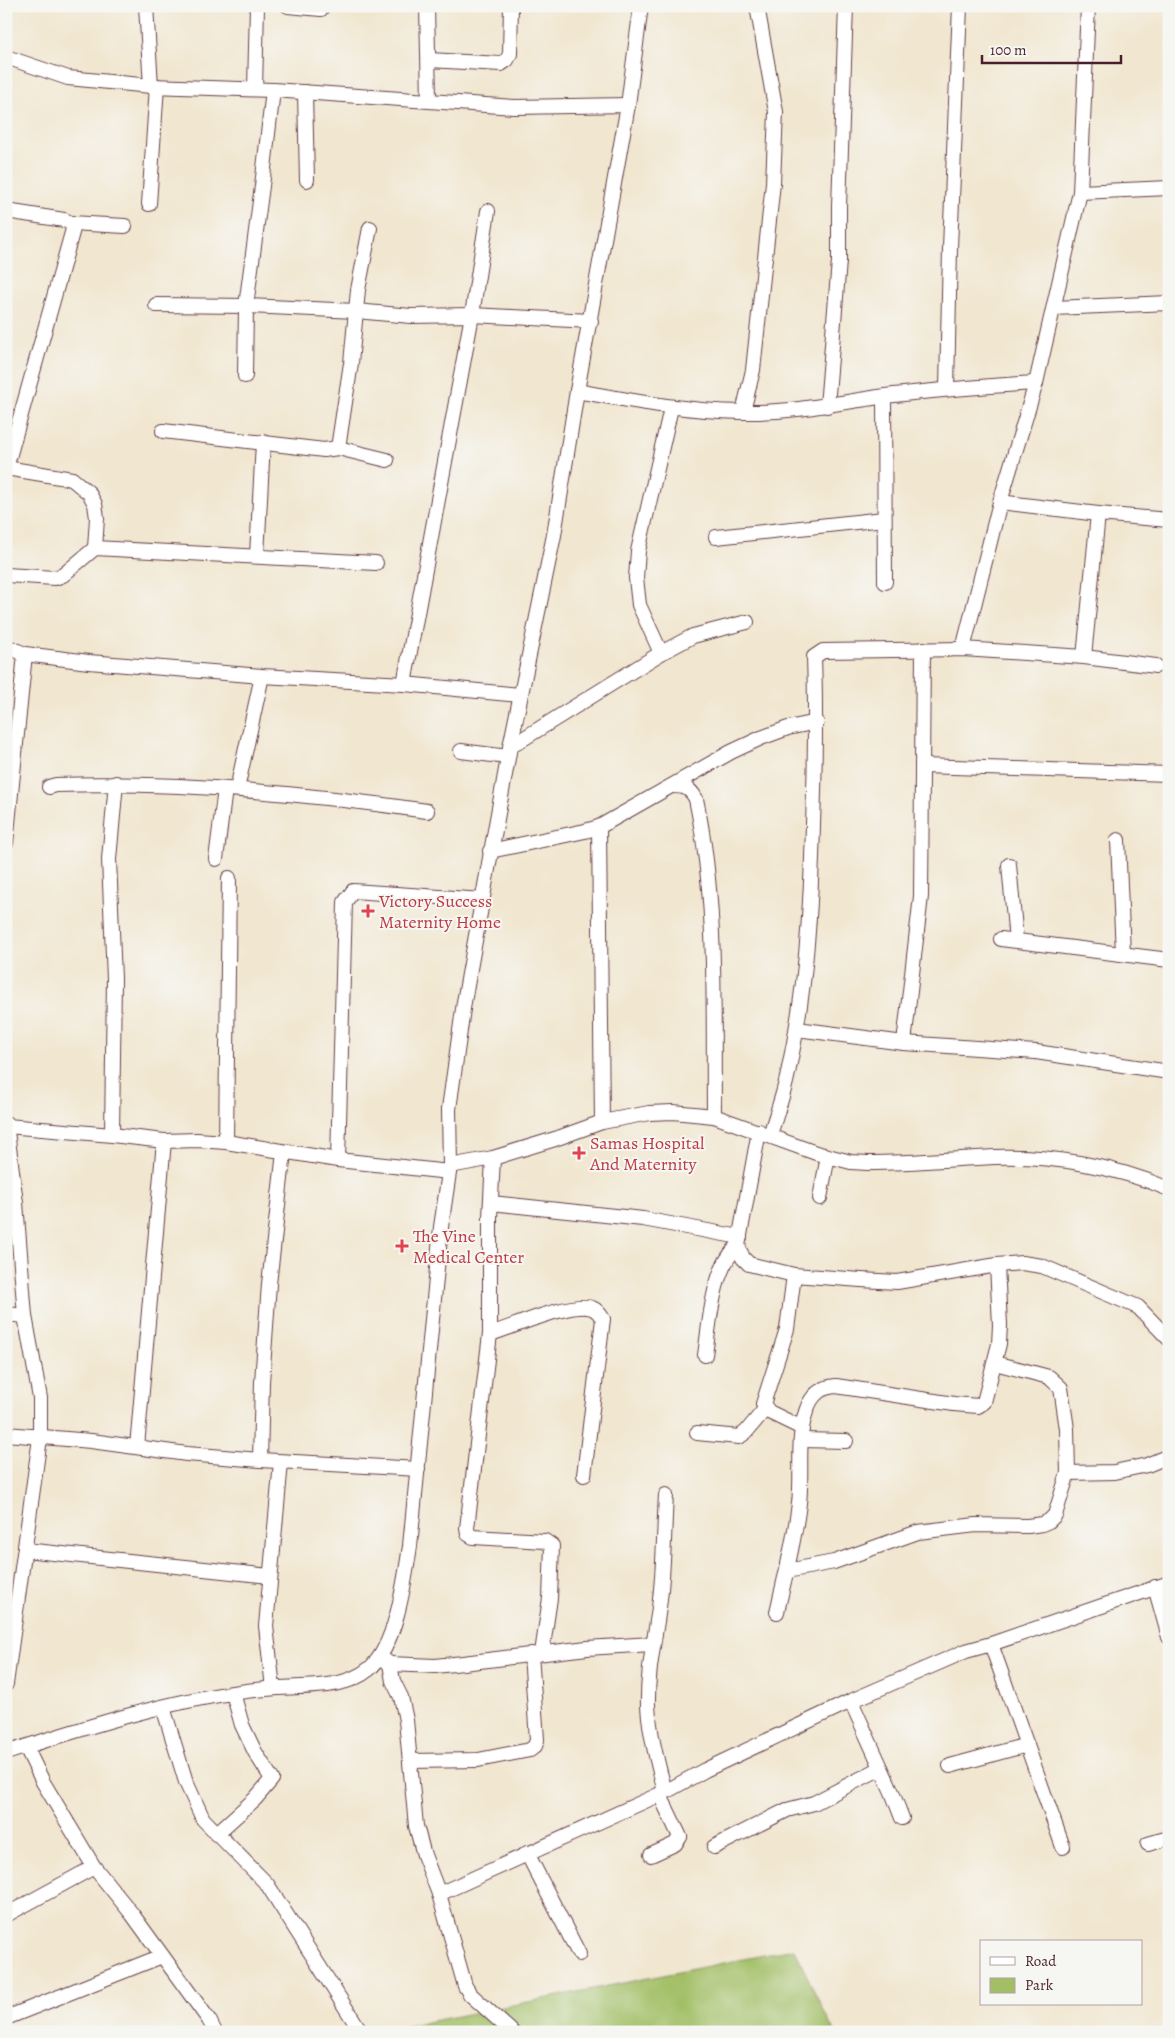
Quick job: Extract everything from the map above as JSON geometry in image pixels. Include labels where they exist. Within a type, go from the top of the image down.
[{"type":"street","points":[[146,6],[154,86],[149,204]]},
{"type":"street","points":[[255,89],[257,6]]},
{"type":"street","points":[[288,6],[321,9]]},
{"type":"street","points":[[427,6],[429,100]]},
{"type":"street","points":[[429,60],[501,64],[507,60],[510,54],[511,6]]},
{"type":"street","points":[[512,2032],[470,1994],[466,1986],[439,1894],[424,1855],[416,1826],[406,1720],[401,1697],[385,1661],[403,1594],[418,1469],[441,1228],[449,1169],[448,1109],[464,1002],[509,752],[554,535],[577,391],[591,322],[628,105],[641,6]]},
{"type":"street","points":[[743,412],[753,370],[772,183],[776,112],[757,6]]},
{"type":"street","points":[[827,406],[839,261],[840,158],[846,6]]},
{"type":"street","points":[[947,389],[950,248],[960,6]]},
{"type":"street","points":[[963,650],[1000,502],[1036,383],[1080,192],[1088,6]]},
{"type":"street","points":[[6,57],[68,78],[154,86],[273,90],[514,107],[628,105]]},
{"type":"street","points":[[245,376],[246,306],[273,90]]},
{"type":"street","points":[[305,92],[307,180]]},
{"type":"street","points":[[1080,192],[1169,188]]},
{"type":"street","points":[[6,211],[64,220],[71,223],[125,226]]},
{"type":"street","points":[[404,684],[472,315],[488,211]]},
{"type":"street","points":[[71,223],[73,236],[6,468],[72,479],[85,489],[95,504],[97,518],[95,548]]},
{"type":"street","points":[[338,448],[361,272],[370,228]]},
{"type":"street","points":[[1054,308],[1169,303]]},
{"type":"street","points":[[156,305],[246,306],[356,311],[411,316],[472,315],[591,322]]},
{"type":"street","points":[[577,391],[671,408],[743,412],[827,406],[947,389],[1036,383]]},
{"type":"street","points":[[884,397],[885,582]]},
{"type":"street","points":[[661,653],[639,605],[636,578],[638,551],[671,408]]},
{"type":"street","points":[[163,431],[324,450],[338,448],[387,460]]},
{"type":"street","points":[[258,556],[263,442]]},
{"type":"street","points":[[1000,502],[1098,514],[1169,520]]},
{"type":"street","points":[[1084,657],[1098,514]]},
{"type":"street","points":[[716,537],[884,519]]},
{"type":"street","points":[[6,575],[55,578],[63,575],[95,548],[376,564]]},
{"type":"street","points":[[461,751],[509,752],[661,653],[693,636],[747,622]]},
{"type":"street","points":[[6,646],[24,654],[89,662],[262,676],[404,684],[520,695]]},
{"type":"street","points":[[904,1043],[921,896],[924,649]]},
{"type":"street","points":[[705,1355],[713,1302],[721,1274],[739,1241],[765,1133],[788,1076],[804,989],[811,909],[816,722],[814,657],[823,651],[963,650],[1084,657],[1156,666]]},
{"type":"street","points":[[6,843],[24,654]]},
{"type":"street","points":[[216,859],[231,789],[262,676]]},
{"type":"street","points":[[490,851],[585,831],[599,826],[731,752],[788,728],[816,722]]},
{"type":"street","points":[[922,766],[1169,774]]},
{"type":"street","points":[[112,1134],[114,979],[109,859],[116,783]]},
{"type":"street","points":[[49,787],[56,785],[116,783],[231,789],[351,799],[427,811]]},
{"type":"street","points":[[673,786],[682,786],[691,790],[696,799],[708,875],[711,913],[714,1116]]},
{"type":"street","points":[[599,826],[602,1122]]},
{"type":"street","points":[[1118,840],[1123,954]]},
{"type":"street","points":[[1009,865],[1016,940]]},
{"type":"street","points":[[226,1142],[229,878]]},
{"type":"street","points":[[338,1160],[345,902],[354,891],[483,900]]},
{"type":"street","points":[[1001,939],[1169,960]]},
{"type":"street","points":[[797,1029],[904,1043],[1036,1052],[1169,1072]]},
{"type":"street","points":[[6,1684],[40,1438],[40,1398],[25,1316],[11,1202],[7,1125],[112,1134],[164,1141],[197,1140],[226,1142],[338,1160],[449,1169],[555,1139],[602,1122],[660,1112],[714,1116],[828,1156],[851,1162],[868,1164],[996,1157],[1032,1158],[1106,1168],[1152,1181],[1169,1189]]},
{"type":"street","points":[[137,1447],[164,1141]]},
{"type":"street","points":[[260,1460],[262,1382],[269,1284],[284,1152]]},
{"type":"street","points":[[820,1198],[828,1156]]},
{"type":"street","points":[[410,1761],[478,1760],[530,1750],[538,1740],[537,1654],[550,1598],[551,1544],[546,1541],[473,1537],[468,1534],[467,1528],[490,1334],[493,1158]]},
{"type":"street","points":[[491,1204],[643,1219],[739,1241]]},
{"type":"street","points":[[739,1241],[743,1258],[750,1264],[794,1275],[897,1282],[997,1265],[1022,1263],[1042,1266],[1138,1307],[1169,1339]]},
{"type":"street","points":[[777,1612],[800,1501],[802,1434],[809,1404],[818,1391],[824,1387],[836,1386],[954,1404],[978,1406],[984,1402],[995,1363],[1000,1325],[997,1265]]},
{"type":"street","points":[[794,1275],[787,1328],[763,1400],[765,1409],[802,1434],[846,1441]]},
{"type":"street","points":[[490,1334],[554,1311],[573,1308],[590,1308],[597,1311],[603,1318],[584,1475]]},
{"type":"street","points":[[6,1314],[25,1316]]},
{"type":"street","points":[[787,1571],[834,1562],[918,1532],[976,1526],[1028,1526],[1042,1524],[1055,1515],[1068,1472],[1067,1429],[1061,1388],[1049,1377],[995,1363]]},
{"type":"street","points":[[697,1433],[739,1437],[746,1432],[765,1409]]},
{"type":"street","points":[[6,1434],[91,1441],[281,1462],[418,1469]]},
{"type":"street","points":[[1068,1472],[1114,1472],[1146,1465],[1169,1456]]},
{"type":"street","points":[[274,1688],[266,1626],[281,1462]]},
{"type":"street","points":[[651,1856],[674,1844],[680,1837],[663,1794],[650,1728],[648,1704],[652,1644],[660,1601],[666,1496]]},
{"type":"street","points":[[25,1550],[270,1576]]},
{"type":"street","points":[[439,1894],[527,1853],[663,1794],[705,1770],[851,1700],[966,1651],[1162,1585],[1169,1637]]},
{"type":"street","points":[[6,1753],[163,1708],[233,1693],[334,1684],[352,1679],[385,1661],[435,1666],[537,1654],[652,1644]]},
{"type":"street","points":[[991,1644],[1063,1847]]},
{"type":"street","points":[[216,1834],[255,1799],[272,1779],[255,1752],[242,1725],[233,1693]]},
{"type":"street","points":[[851,1700],[902,1818]]},
{"type":"street","points":[[163,1708],[186,1782],[203,1819],[267,1884],[361,2032]]},
{"type":"street","points":[[950,1766],[1027,1745]]},
{"type":"street","points":[[26,1746],[43,1782],[94,1867],[209,2020],[215,2032]]},
{"type":"street","points":[[714,1847],[787,1810],[814,1803],[881,1768]]},
{"type":"street","points":[[1148,1844],[1169,1838]]},
{"type":"street","points":[[527,1853],[579,1954]]},
{"type":"street","points":[[6,1915],[94,1867]]},
{"type":"street","points":[[6,2018],[162,1956]]},
{"type":"green space","points":[[794,1949],[834,2032],[377,2032]]},
{"type":"place","name":"Victory Success Maternity Home","points":[[368,911]]},
{"type":"place","name":"Samas Hospital And Maternity","points":[[579,1153]]},
{"type":"place","name":"The Vine Medical Center","points":[[402,1246]]}]
